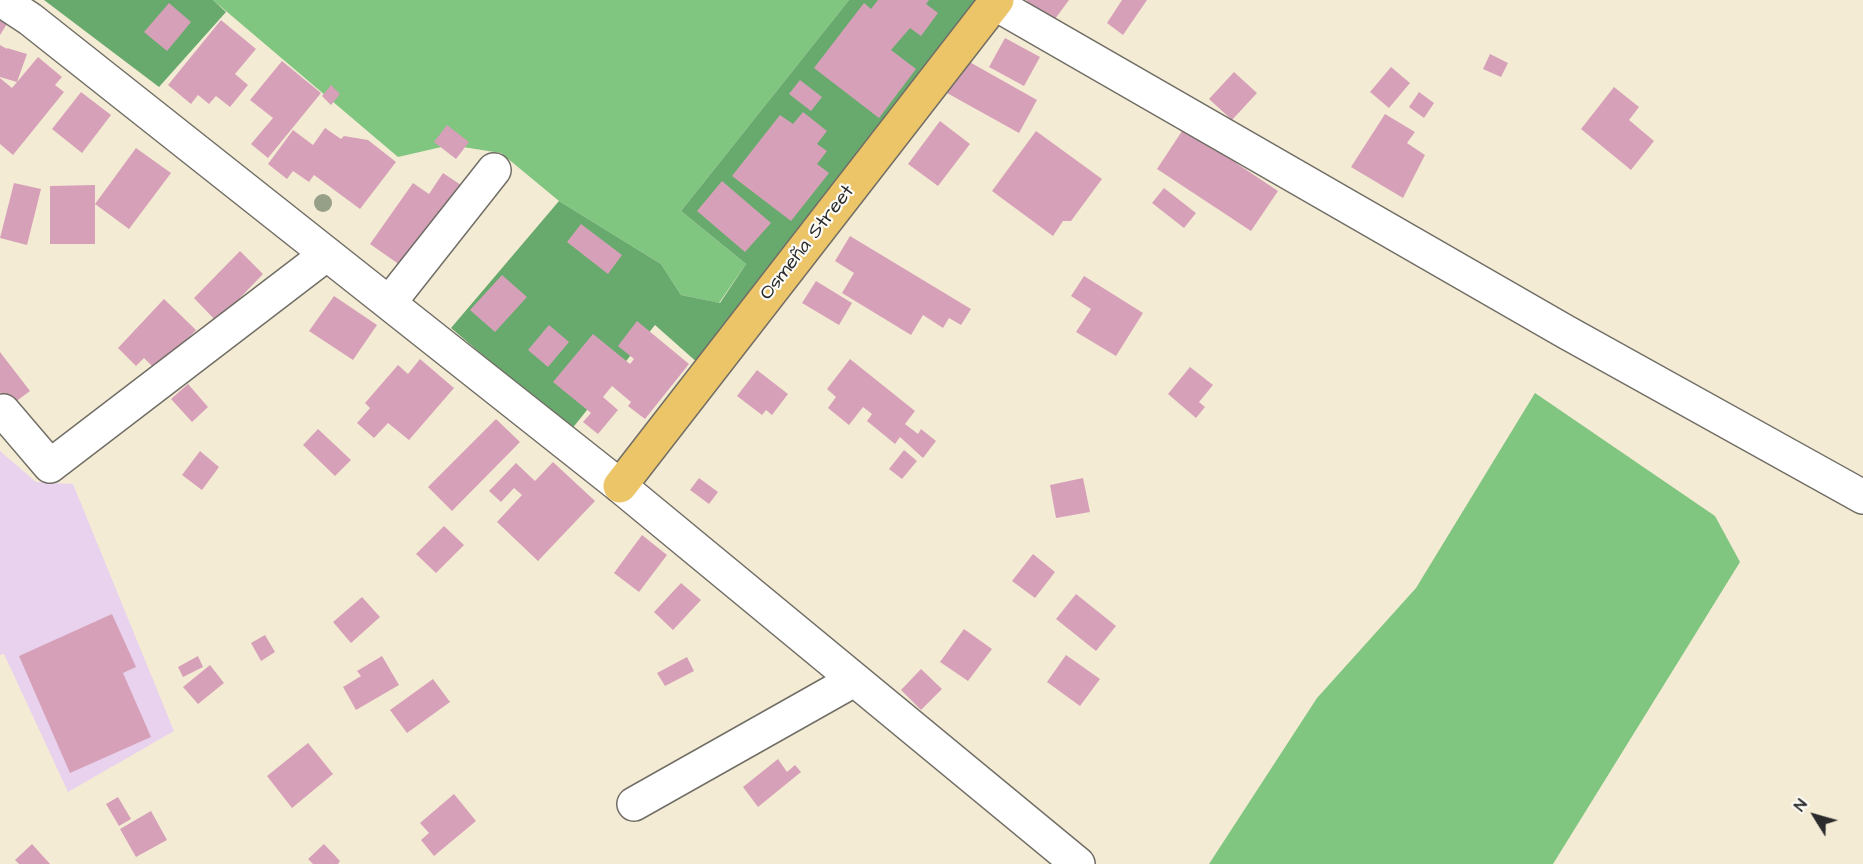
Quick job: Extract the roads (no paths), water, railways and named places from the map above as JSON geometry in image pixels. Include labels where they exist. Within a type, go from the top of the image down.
[{"type":"main road","name":"Osmeña Street","points":[[620,486],[996,1]]},
{"type":"street","points":[[2,0],[30,19],[620,486],[1078,864]]},
{"type":"street","points":[[996,1],[1566,332],[1863,497]]},
{"type":"street","points":[[389,303],[494,170]]},
{"type":"street","points":[[3,411],[50,466],[327,254]]},
{"type":"street","points":[[634,804],[854,680]]}]
